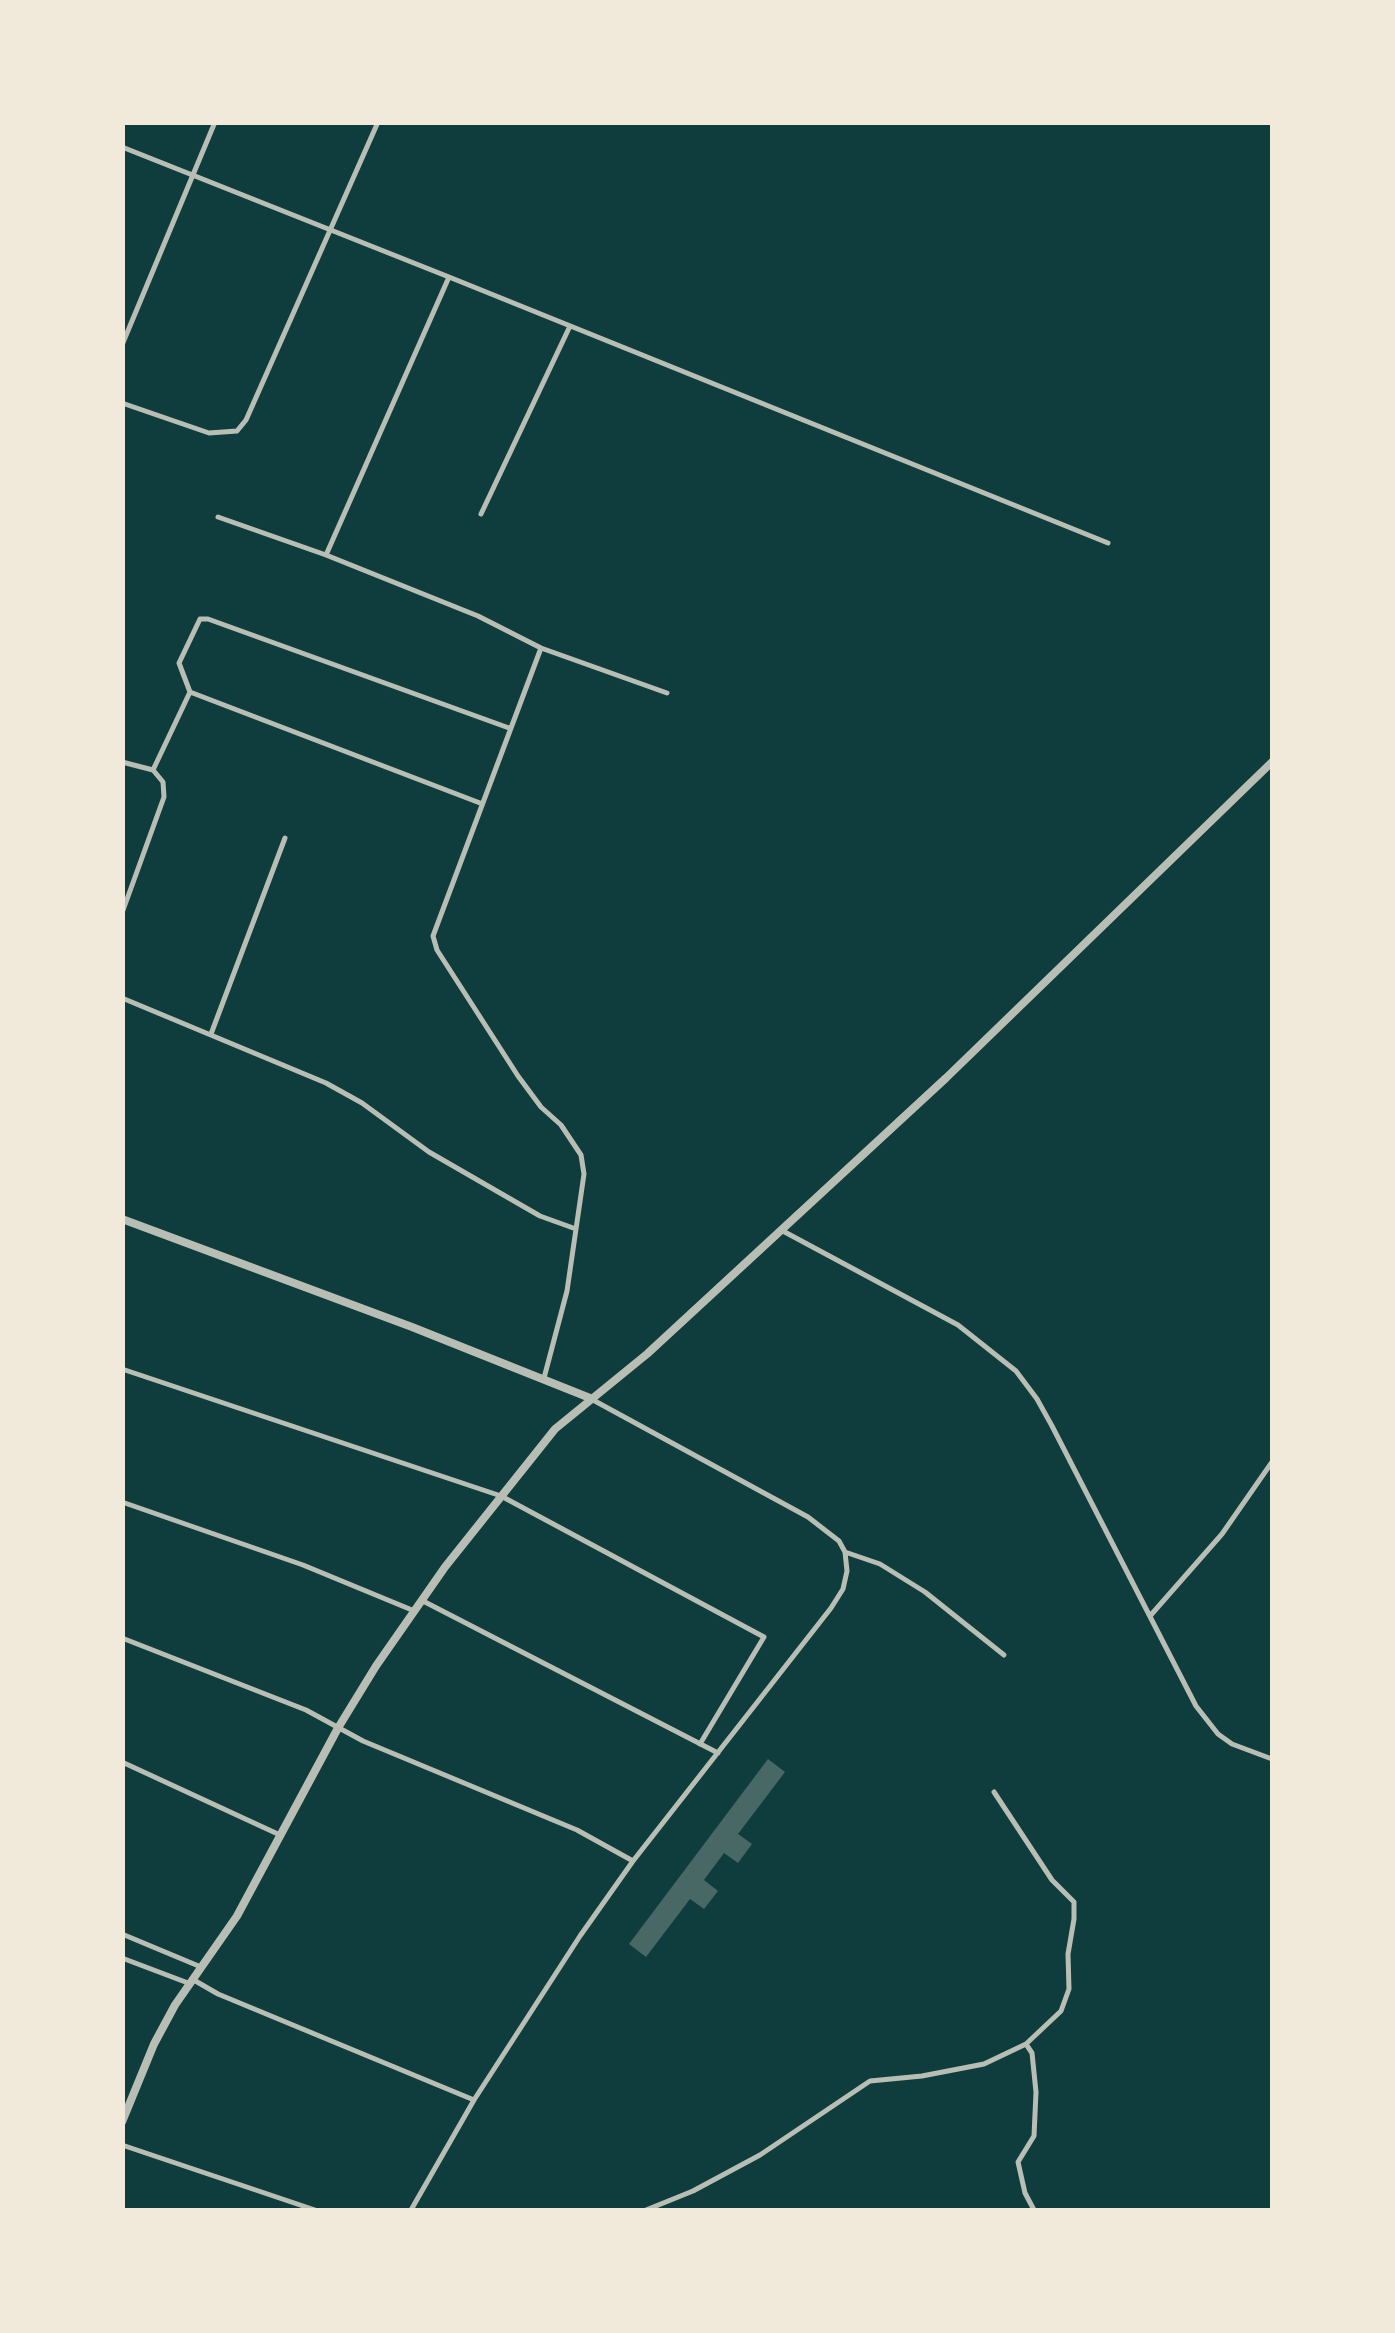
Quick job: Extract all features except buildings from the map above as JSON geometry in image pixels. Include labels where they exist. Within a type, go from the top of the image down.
[{"type":"street","points":[[122,345],[216,122]]},
{"type":"street","points":[[122,403],[209,433],[237,431],[246,420],[378,122]]},
{"type":"street","points":[[122,147],[1108,543]]},
{"type":"street","points":[[326,555],[449,277]]},
{"type":"street","points":[[481,514],[570,326]]},
{"type":"street","points":[[218,517],[326,555],[478,616],[541,648],[666,693]]},
{"type":"street","points":[[153,770],[190,692],[179,663],[200,619],[509,728]]},
{"type":"street","points":[[541,648],[432,936],[436,950],[518,1076],[581,1154],[584,1174],[568,1291],[544,1378]]},
{"type":"street","points":[[190,692],[480,803]]},
{"type":"street","points":[[122,762],[153,770],[163,782],[164,797],[122,913]]},
{"type":"street","points":[[122,2122],[154,2044],[190,1981],[237,1916],[338,1728],[412,1610],[555,1429],[647,1354],[946,1078],[1272,762]]},
{"type":"street","points":[[211,1034],[285,838]]},
{"type":"street","points":[[122,998],[326,1082],[445,1161],[540,1216],[576,1229]]},
{"type":"street","points":[[122,1219],[590,1398],[808,1517],[839,1541],[845,1552],[848,1571],[831,1608],[633,1861],[474,2100],[411,2210]]},
{"type":"street","points":[[781,1230],[958,1325],[1016,1371],[1037,1399],[1196,1706],[1218,1734],[1232,1744],[1272,1759]]},
{"type":"street","points":[[122,1369],[501,1496],[764,1637],[700,1744]]},
{"type":"street","points":[[1150,1616],[1222,1534],[1272,1462]]},
{"type":"street","points":[[122,1502],[303,1565],[412,1610]]},
{"type":"street","points":[[845,1552],[880,1564],[925,1592],[1004,1655]]},
{"type":"street","points":[[420,1600],[718,1753]]},
{"type":"street","points":[[122,1638],[275,1697],[577,1830],[633,1861]]},
{"type":"street","points":[[122,1762],[280,1834]]},
{"type":"street","points":[[646,2210],[693,2191],[760,2155],[870,2081],[968,2068],[1006,2056],[1026,2044],[1061,2011],[1068,1996],[1068,1954],[1076,1909],[1069,1895],[1052,1880],[994,1792]]},
{"type":"street","points":[[122,1934],[201,1968]]},
{"type":"street","points":[[122,1958],[190,1981],[474,2100]]},
{"type":"street","points":[[1026,2044],[1032,2053],[1036,2092],[1034,2136],[1018,2162],[1034,2210]]},
{"type":"street","points":[[122,2146],[315,2210]]}]
